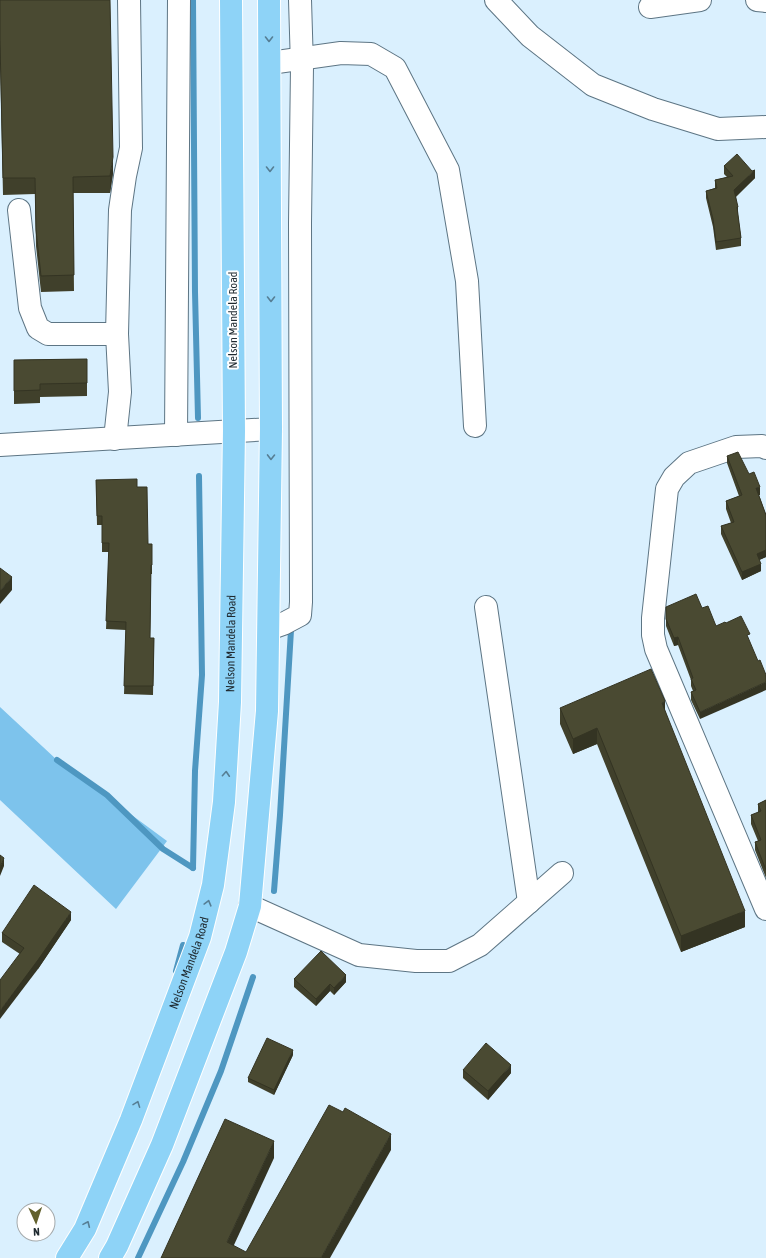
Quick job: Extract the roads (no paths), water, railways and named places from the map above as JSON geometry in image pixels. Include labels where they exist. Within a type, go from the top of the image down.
[{"type":"main road","name":"Nelson Mandela Road","points":[[67,1258],[85,1229],[131,1120],[200,937],[213,885],[224,802],[230,702],[234,431],[231,0]]},
{"type":"main road","points":[[110,1258],[162,1145],[236,952],[250,906],[268,711],[271,429],[269,0]]},
{"type":"street","points":[[115,439],[120,392],[118,334],[120,210],[131,148],[129,0]]},
{"type":"street","points":[[176,435],[179,0]]},
{"type":"street","points":[[269,629],[283,624],[300,615],[301,602],[300,223],[302,58],[300,0]]},
{"type":"street","points":[[496,0],[530,36],[593,85],[654,109],[718,129],[766,127]]},
{"type":"street","points":[[650,7],[700,0]]},
{"type":"street","points":[[757,0],[766,1]]},
{"type":"street","points":[[270,63],[341,53],[371,54],[395,68],[448,170],[467,281],[475,426]]},
{"type":"street","points":[[19,210],[30,308],[38,328],[48,334],[118,334]]},
{"type":"street","points":[[0,445],[271,429]]},
{"type":"street","points":[[766,448],[762,446],[736,447],[689,463],[674,477],[667,489],[653,618],[653,635],[656,649],[766,909]]},
{"type":"street","points":[[486,607],[529,902]]},
{"type":"street","points":[[250,906],[359,955],[416,961],[449,961],[480,945],[562,874]]},
{"type":"waterway","points":[[193,0],[195,292],[198,418]]},
{"type":"waterway","points":[[193,868],[195,771],[202,675],[199,476]]},
{"type":"waterway","points":[[274,891],[291,630]]},
{"type":"waterway","points":[[57,760],[107,795],[163,849],[193,868]]},
{"type":"waterway","points":[[176,971],[183,945]]},
{"type":"waterway","points":[[138,1258],[183,1162],[221,1071],[253,977]]}]
